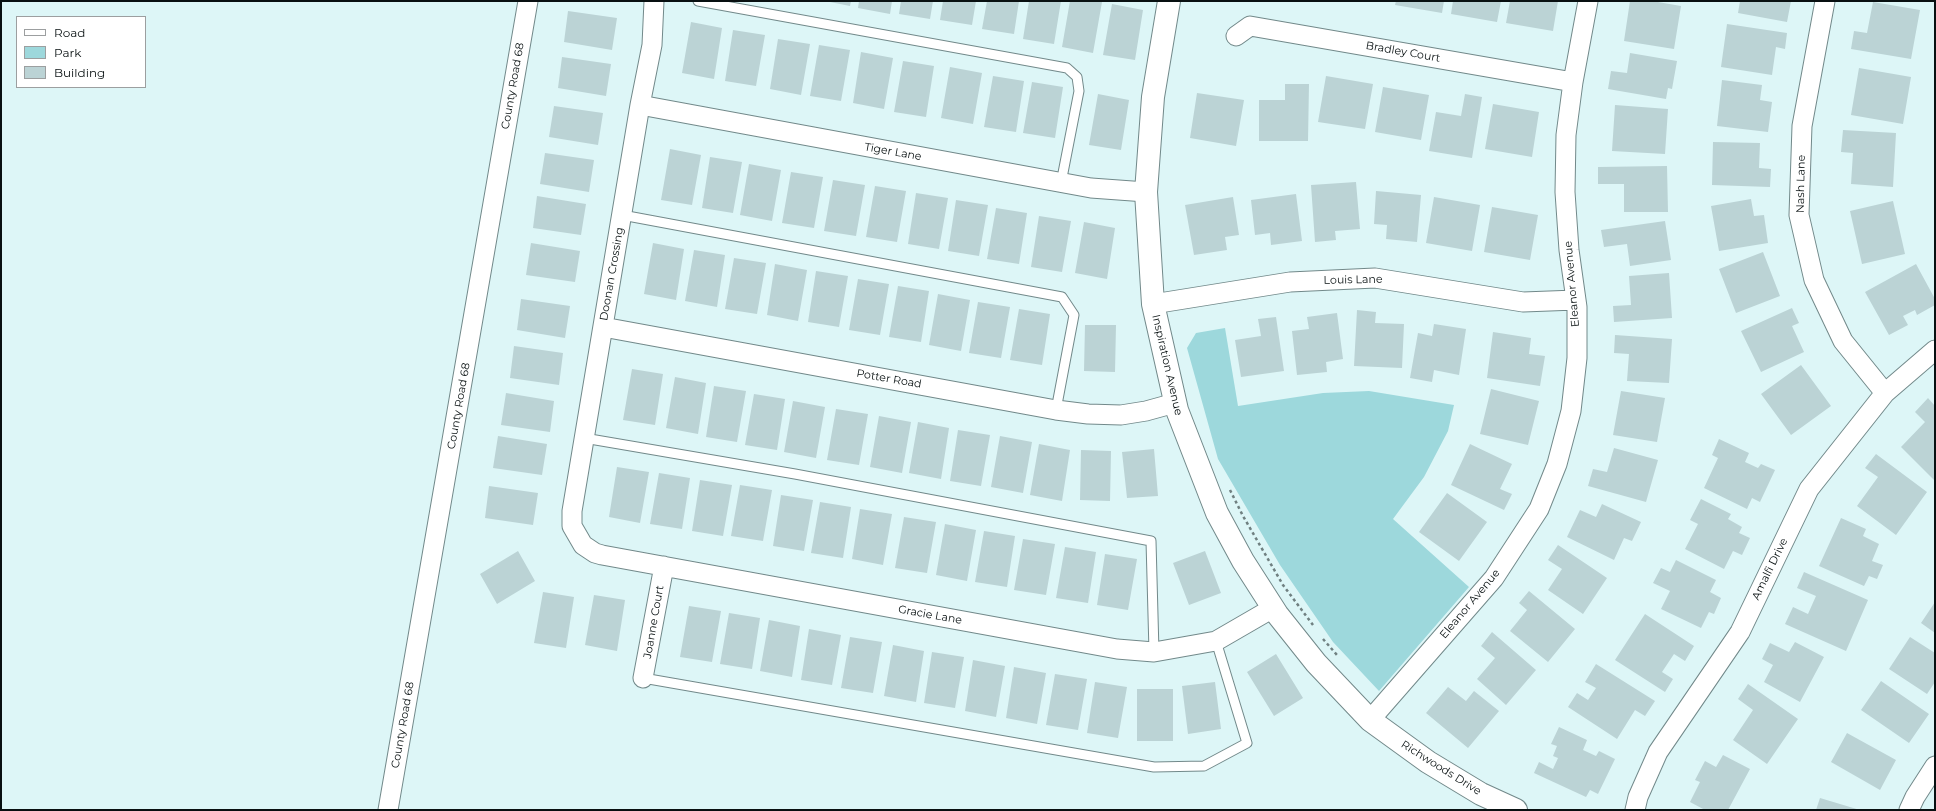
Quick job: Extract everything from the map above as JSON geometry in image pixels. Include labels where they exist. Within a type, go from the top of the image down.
[{"type":"street","name":"County Road 68","points":[[388,810],[528,1]]},
{"type":"street","name":"Doonan Crossing","points":[[583,545],[574,533],[571,519],[640,105],[652,45],[654,1]]},
{"type":"street","name":"Inspiration Avenue","points":[[1169,1],[1153,97],[1146,192],[1153,304],[1175,403],[1217,513],[1243,561],[1273,608],[1316,663],[1370,720]]},
{"type":"street","name":"Eleanor Avenue","points":[[1370,720],[1494,578],[1539,509],[1558,464],[1571,411],[1577,358],[1576,300],[1569,250],[1565,192],[1566,135],[1573,82],[1588,1]]},
{"type":"street","name":"Nash Lane","points":[[1825,1],[1802,126],[1799,215],[1814,280],[1817,287],[1844,341],[1885,393]]},
{"type":"street","name":"Bradley Court","points":[[1236,36],[1250,26],[1573,82]]},
{"type":"street","name":"Tiger Lane","points":[[640,105],[1091,188],[1146,192]]},
{"type":"street","name":"Louis Lane","points":[[1153,304],[1290,282],[1376,278],[1523,302],[1576,300]]},
{"type":"street","name":"Potter Road","points":[[603,327],[1056,410],[1088,414],[1121,415],[1146,411],[1175,403]]},
{"type":"street","name":"Amalfi Drive","points":[[1635,810],[1638,797],[1658,752],[1740,632],[1809,489],[1885,393],[1935,350]]},
{"type":"street","name":"Gracie Lane","points":[[583,545],[595,553],[602,555],[1117,649],[1154,652],[1216,640],[1273,608]]},
{"type":"street","name":"Joanne Court","points":[[643,678],[664,566]]},
{"type":"street","name":"Richwoods Drive","points":[[1370,720],[1428,762],[1481,794],[1516,810]]},
{"type":"street","points":[[1909,810],[1915,797],[1935,766]]},
{"type":"lane","points":[[698,1],[1067,68],[1077,77],[1079,91],[1061,182]]},
{"type":"lane","points":[[622,215],[1062,297],[1074,315],[1056,410]]},
{"type":"lane","points":[[584,438],[803,476],[1151,541],[1154,652]]},
{"type":"lane","points":[[643,678],[1154,768],[1204,766],[1248,743],[1216,640]]},
{"type":"path","points":[[1230,488],[1243,516],[1283,585],[1317,631]]},
{"type":"path","points":[[1321,636],[1340,658]]},
{"type":"green space","points":[[1225,328],[1238,406],[1323,393],[1369,391],[1454,405],[1448,431],[1424,477],[1393,519],[1469,587],[1379,691],[1333,642],[1280,565],[1218,459],[1187,348],[1196,333]]},
{"type":"building","points":[[825,1],[851,1],[850,6]]},
{"type":"building","points":[[859,1],[892,1],[890,14],[858,8]]},
{"type":"building","points":[[901,1],[933,1],[930,19],[899,14]]},
{"type":"building","points":[[943,1],[976,1],[972,25],[940,20]]},
{"type":"building","points":[[987,1],[1019,1],[1014,34],[982,29]]},
{"type":"building","points":[[1029,1],[1061,1],[1054,44],[1023,39]]},
{"type":"building","points":[[1070,1],[1102,2],[1093,53],[1062,47]]},
{"type":"building","points":[[1396,1],[1444,1],[1442,13],[1395,5]]},
{"type":"building","points":[[1453,1],[1501,1],[1497,22],[1451,14]]},
{"type":"building","points":[[1510,1],[1558,1],[1553,31],[1506,23]]},
{"type":"building","points":[[1630,1],[1652,1],[1681,6],[1674,49],[1624,41]]},
{"type":"building","points":[[1740,1],[1791,1],[1787,22],[1738,13]]},
{"type":"building","points":[[1873,2],[1920,10],[1911,59],[1851,49],[1854,31],[1867,33]]},
{"type":"building","points":[[1112,4],[1143,10],[1135,60],[1103,55]]},
{"type":"building","points":[[568,11],[617,18],[612,50],[564,42]]},
{"type":"building","points":[[691,22],[722,28],[714,79],[682,73]]},
{"type":"building","points":[[1727,24],[1787,33],[1785,49],[1776,47],[1772,75],[1721,67]]},
{"type":"building","points":[[733,30],[765,35],[756,86],[725,81]]},
{"type":"building","points":[[778,39],[810,44],[801,95],[770,89]]},
{"type":"building","points":[[819,45],[850,50],[841,101],[810,96]]},
{"type":"building","points":[[861,52],[893,58],[884,109],[853,103]]},
{"type":"building","points":[[1630,53],[1677,61],[1672,89],[1668,88],[1666,99],[1608,89],[1611,71],[1627,73]]},
{"type":"building","points":[[562,57],[611,64],[606,96],[558,88]]},
{"type":"building","points":[[903,61],[934,66],[926,117],[894,112]]},
{"type":"building","points":[[950,67],[982,73],[973,124],[941,118]]},
{"type":"building","points":[[1859,68],[1911,77],[1903,124],[1851,115]]},
{"type":"building","points":[[993,76],[1024,81],[1016,132],[984,127]]},
{"type":"building","points":[[1326,76],[1373,84],[1365,129],[1318,122]]},
{"type":"building","points":[[1722,80],[1762,85],[1760,100],[1772,102],[1768,132],[1717,126]]},
{"type":"building","points":[[1032,82],[1063,87],[1055,138],[1023,133]]},
{"type":"building","points":[[1285,84],[1309,84],[1308,141],[1259,141],[1259,100],[1285,100]]},
{"type":"building","points":[[1383,87],[1429,95],[1421,140],[1375,132]]},
{"type":"building","points":[[1197,93],[1244,100],[1236,146],[1190,138]]},
{"type":"building","points":[[1098,94],[1129,100],[1121,150],[1089,145]]},
{"type":"building","points":[[1465,94],[1482,97],[1472,158],[1429,151],[1436,112],[1461,116]]},
{"type":"building","points":[[1493,104],[1539,112],[1532,157],[1485,149]]},
{"type":"building","points":[[1615,105],[1668,109],[1665,154],[1612,151]]},
{"type":"building","points":[[554,106],[603,113],[598,145],[549,137]]},
{"type":"building","points":[[1843,130],[1896,133],[1893,187],[1851,184],[1853,153],[1841,152]]},
{"type":"building","points":[[1713,142],[1760,143],[1759,168],[1771,169],[1770,187],[1712,185]]},
{"type":"building","points":[[670,149],[701,155],[692,205],[661,200]]},
{"type":"building","points":[[545,153],[594,160],[589,192],[540,184]]},
{"type":"building","points":[[710,157],[742,162],[733,213],[702,208]]},
{"type":"building","points":[[749,164],[781,170],[772,221],[740,215]]},
{"type":"building","points":[[1667,166],[1668,212],[1624,212],[1624,184],[1598,184],[1598,167]]},
{"type":"building","points":[[791,172],[823,177],[814,228],[782,223]]},
{"type":"building","points":[[833,180],[865,185],[856,236],[824,231]]},
{"type":"building","points":[[1356,182],[1360,229],[1335,231],[1336,240],[1315,242],[1311,185]]},
{"type":"building","points":[[875,186],[906,191],[897,242],[866,237]]},
{"type":"building","points":[[1376,191],[1421,195],[1417,242],[1386,239],[1387,225],[1374,224]]},
{"type":"building","points":[[916,193],[948,198],[939,249],[908,244]]},
{"type":"building","points":[[1296,194],[1302,241],[1271,245],[1270,233],[1255,235],[1251,200]]},
{"type":"building","points":[[537,196],[586,204],[581,235],[533,228]]},
{"type":"building","points":[[1233,197],[1239,235],[1225,237],[1227,250],[1194,255],[1185,205]]},
{"type":"building","points":[[1434,197],[1480,205],[1472,251],[1426,243]]},
{"type":"building","points":[[1751,199],[1754,216],[1764,215],[1768,243],[1719,251],[1711,206]]},
{"type":"building","points":[[956,200],[988,205],[979,256],[948,251]]},
{"type":"building","points":[[1893,201],[1905,254],[1862,264],[1850,211]]},
{"type":"building","points":[[1492,207],[1538,215],[1530,260],[1484,252]]},
{"type":"building","points":[[996,208],[1027,213],[1019,264],[987,259]]},
{"type":"building","points":[[1039,216],[1071,221],[1062,272],[1031,267]]},
{"type":"building","points":[[1665,221],[1671,260],[1630,266],[1627,244],[1604,247],[1601,230]]},
{"type":"building","points":[[1084,222],[1115,228],[1107,279],[1075,273]]},
{"type":"building","points":[[531,243],[580,251],[575,282],[526,275]]},
{"type":"building","points":[[653,243],[684,249],[676,300],[644,294]]},
{"type":"building","points":[[694,250],[725,255],[717,307],[685,301]]},
{"type":"building","points":[[1763,252],[1780,296],[1736,313],[1719,269]]},
{"type":"building","points":[[734,258],[766,263],[757,314],[725,309]]},
{"type":"building","points":[[775,264],[807,270],[798,321],[767,315]]},
{"type":"building","points":[[1916,264],[1935,299],[1935,305],[1917,315],[1915,310],[1903,316],[1908,325],[1889,335],[1865,292]]},
{"type":"building","points":[[816,271],[848,276],[839,327],[808,322]]},
{"type":"building","points":[[1669,273],[1672,318],[1614,322],[1613,306],[1631,305],[1629,276]]},
{"type":"building","points":[[858,279],[889,284],[880,335],[849,330]]},
{"type":"building","points":[[898,286],[929,291],[921,342],[889,337]]},
{"type":"building","points":[[938,294],[970,300],[961,351],[929,345]]},
{"type":"building","points":[[521,299],[570,306],[565,338],[517,330]]},
{"type":"building","points":[[978,302],[1010,307],[1001,358],[969,353]]},
{"type":"building","points":[[1792,308],[1799,323],[1792,326],[1804,352],[1761,372],[1741,331]]},
{"type":"building","points":[[1019,309],[1050,314],[1042,365],[1010,360]]},
{"type":"building","points":[[1357,310],[1376,312],[1375,323],[1404,324],[1402,368],[1354,366]]},
{"type":"building","points":[[1337,313],[1343,359],[1326,362],[1327,372],[1297,375],[1292,331],[1309,329],[1307,317]]},
{"type":"building","points":[[1276,317],[1284,371],[1241,377],[1235,340],[1261,336],[1258,319]]},
{"type":"building","points":[[1434,324],[1466,329],[1459,375],[1434,370],[1432,382],[1410,378],[1418,333],[1432,336]]},
{"type":"building","points":[[1085,325],[1116,325],[1115,372],[1084,371]]},
{"type":"building","points":[[1493,332],[1531,338],[1529,354],[1545,356],[1540,386],[1487,378]]},
{"type":"building","points":[[1615,335],[1672,339],[1669,383],[1627,381],[1629,354],[1614,353]]},
{"type":"building","points":[[514,346],[563,353],[559,385],[510,378]]},
{"type":"building","points":[[1801,365],[1831,406],[1791,435],[1761,394]]},
{"type":"building","points":[[632,369],[663,374],[655,425],[623,420]]},
{"type":"building","points":[[675,377],[706,383],[698,434],[666,428]]},
{"type":"building","points":[[714,386],[746,391],[737,442],[706,437]]},
{"type":"building","points":[[1491,389],[1539,401],[1528,445],[1480,434]]},
{"type":"building","points":[[1621,391],[1665,398],[1657,442],[1613,435]]},
{"type":"building","points":[[506,393],[554,401],[550,432],[501,425]]},
{"type":"building","points":[[754,394],[785,399],[777,450],[745,445]]},
{"type":"building","points":[[1928,398],[1935,406],[1935,481],[1901,447],[1925,422],[1915,412]]},
{"type":"building","points":[[793,401],[825,407],[816,458],[784,452]]},
{"type":"building","points":[[836,409],[868,414],[859,465],[827,460]]},
{"type":"building","points":[[879,416],[911,422],[902,473],[870,467]]},
{"type":"building","points":[[918,422],[949,428],[941,479],[909,473]]},
{"type":"building","points":[[958,430],[990,435],[981,486],[950,481]]},
{"type":"building","points":[[498,436],[547,444],[542,475],[493,468]]},
{"type":"building","points":[[1000,436],[1032,442],[1023,493],[991,487]]},
{"type":"building","points":[[1719,439],[1749,453],[1745,462],[1758,468],[1761,464],[1775,470],[1760,502],[1752,498],[1747,509],[1704,488],[1718,458],[1712,455]]},
{"type":"building","points":[[1039,444],[1070,450],[1062,501],[1030,495]]},
{"type":"building","points":[[1470,444],[1512,464],[1500,489],[1512,494],[1504,510],[1451,485]]},
{"type":"building","points":[[1614,448],[1658,460],[1646,502],[1588,486],[1593,469],[1607,472]]},
{"type":"building","points":[[1154,449],[1158,496],[1127,498],[1122,452]]},
{"type":"building","points":[[1081,450],[1111,451],[1110,501],[1080,500]]},
{"type":"building","points":[[1876,454],[1927,492],[1896,535],[1857,506],[1878,477],[1865,468]]},
{"type":"building","points":[[617,467],[649,472],[640,523],[609,517]]},
{"type":"building","points":[[659,473],[690,478],[682,529],[650,524]]},
{"type":"building","points":[[700,480],[732,485],[723,536],[692,531]]},
{"type":"building","points":[[740,485],[772,490],[763,541],[731,536]]},
{"type":"building","points":[[489,486],[538,493],[533,525],[485,518]]},
{"type":"building","points":[[1447,493],[1487,522],[1459,561],[1419,532]]},
{"type":"building","points":[[781,495],[813,500],[804,551],[773,546]]},
{"type":"building","points":[[1701,499],[1731,514],[1728,519],[1742,527],[1739,533],[1750,538],[1742,555],[1733,551],[1724,569],[1685,549],[1698,524],[1690,520]]},
{"type":"building","points":[[820,502],[851,507],[843,558],[811,553]]},
{"type":"building","points":[[1602,504],[1641,522],[1632,541],[1624,538],[1614,560],[1567,537],[1580,510],[1596,517]]},
{"type":"building","points":[[860,509],[892,514],[883,565],[852,559]]},
{"type":"building","points":[[904,517],[936,522],[927,573],[895,568]]},
{"type":"building","points":[[1841,518],[1866,529],[1863,536],[1879,544],[1872,561],[1883,565],[1877,579],[1869,576],[1864,586],[1819,566]]},
{"type":"building","points":[[945,524],[976,530],[967,581],[936,575]]},
{"type":"building","points":[[984,531],[1015,536],[1007,587],[975,582]]},
{"type":"building","points":[[1023,539],[1055,544],[1046,595],[1014,590]]},
{"type":"building","points":[[1558,545],[1607,578],[1583,614],[1548,590],[1562,569],[1548,560]]},
{"type":"building","points":[[1065,547],[1096,552],[1088,603],[1056,598]]},
{"type":"building","points":[[518,551],[535,581],[497,604],[480,574]]},
{"type":"building","points":[[1205,551],[1221,593],[1189,605],[1173,563]]},
{"type":"building","points":[[1105,554],[1137,559],[1128,610],[1097,605]]},
{"type":"building","points":[[1676,560],[1716,580],[1710,592],[1721,598],[1714,614],[1709,612],[1701,628],[1661,609],[1670,591],[1653,583],[1661,568],[1670,572]]},
{"type":"building","points":[[1804,572],[1868,600],[1846,651],[1785,624],[1793,607],[1808,614],[1816,596],[1797,588]]},
{"type":"building","points":[[1529,591],[1575,629],[1548,662],[1510,631],[1527,610],[1519,603]]},
{"type":"building","points":[[543,592],[574,597],[566,648],[534,643]]},
{"type":"building","points":[[594,595],[625,600],[617,651],[585,645]]},
{"type":"building","points":[[1935,602],[1935,633],[1921,623]]},
{"type":"building","points":[[689,606],[721,611],[712,662],[680,657]]},
{"type":"building","points":[[729,613],[760,618],[752,669],[720,664]]},
{"type":"building","points":[[1645,614],[1694,646],[1685,661],[1674,654],[1662,672],[1673,679],[1665,692],[1615,660]]},
{"type":"building","points":[[769,620],[800,626],[792,677],[760,671]]},
{"type":"building","points":[[809,629],[841,635],[832,685],[801,680]]},
{"type":"building","points":[[1492,632],[1536,670],[1506,705],[1477,679],[1495,658],[1481,646]]},
{"type":"building","points":[[850,637],[882,642],[873,693],[841,688]]},
{"type":"building","points":[[1910,637],[1935,653],[1935,682],[1927,694],[1889,669]]},
{"type":"building","points":[[1795,642],[1824,657],[1800,702],[1764,682],[1773,665],[1762,659],[1770,643],[1789,652]]},
{"type":"building","points":[[893,645],[924,651],[916,702],[884,696]]},
{"type":"building","points":[[932,652],[964,657],[955,708],[924,703]]},
{"type":"building","points":[[1276,654],[1303,698],[1274,716],[1247,672]]},
{"type":"building","points":[[973,660],[1005,666],[996,717],[965,711]]},
{"type":"building","points":[[1596,664],[1655,701],[1645,716],[1635,710],[1617,739],[1568,707],[1577,693],[1588,700],[1596,688],[1585,682]]},
{"type":"building","points":[[1014,667],[1046,673],[1037,724],[1006,718]]},
{"type":"building","points":[[1055,674],[1087,679],[1078,730],[1046,725]]},
{"type":"building","points":[[1881,681],[1929,714],[1909,743],[1861,710]]},
{"type":"building","points":[[1095,682],[1127,687],[1118,738],[1087,733]]},
{"type":"building","points":[[1215,682],[1221,729],[1188,734],[1182,686]]},
{"type":"building","points":[[1748,684],[1798,719],[1767,764],[1733,740],[1753,710],[1738,699]]},
{"type":"building","points":[[1448,687],[1466,701],[1474,691],[1499,711],[1468,748],[1426,713]]},
{"type":"building","points":[[1137,689],[1173,689],[1173,741],[1137,741]]},
{"type":"building","points":[[1559,727],[1587,740],[1583,750],[1596,756],[1599,751],[1615,759],[1598,794],[1590,790],[1586,797],[1534,773],[1539,762],[1553,769],[1558,758],[1553,756],[1557,746],[1551,744]]},
{"type":"building","points":[[1847,733],[1896,760],[1880,790],[1831,762]]},
{"type":"building","points":[[1723,755],[1750,769],[1728,810],[1705,810],[1690,802],[1700,782],[1695,780],[1705,761],[1716,767]]},
{"type":"building","points":[[1820,798],[1860,810],[1816,810]]}]
